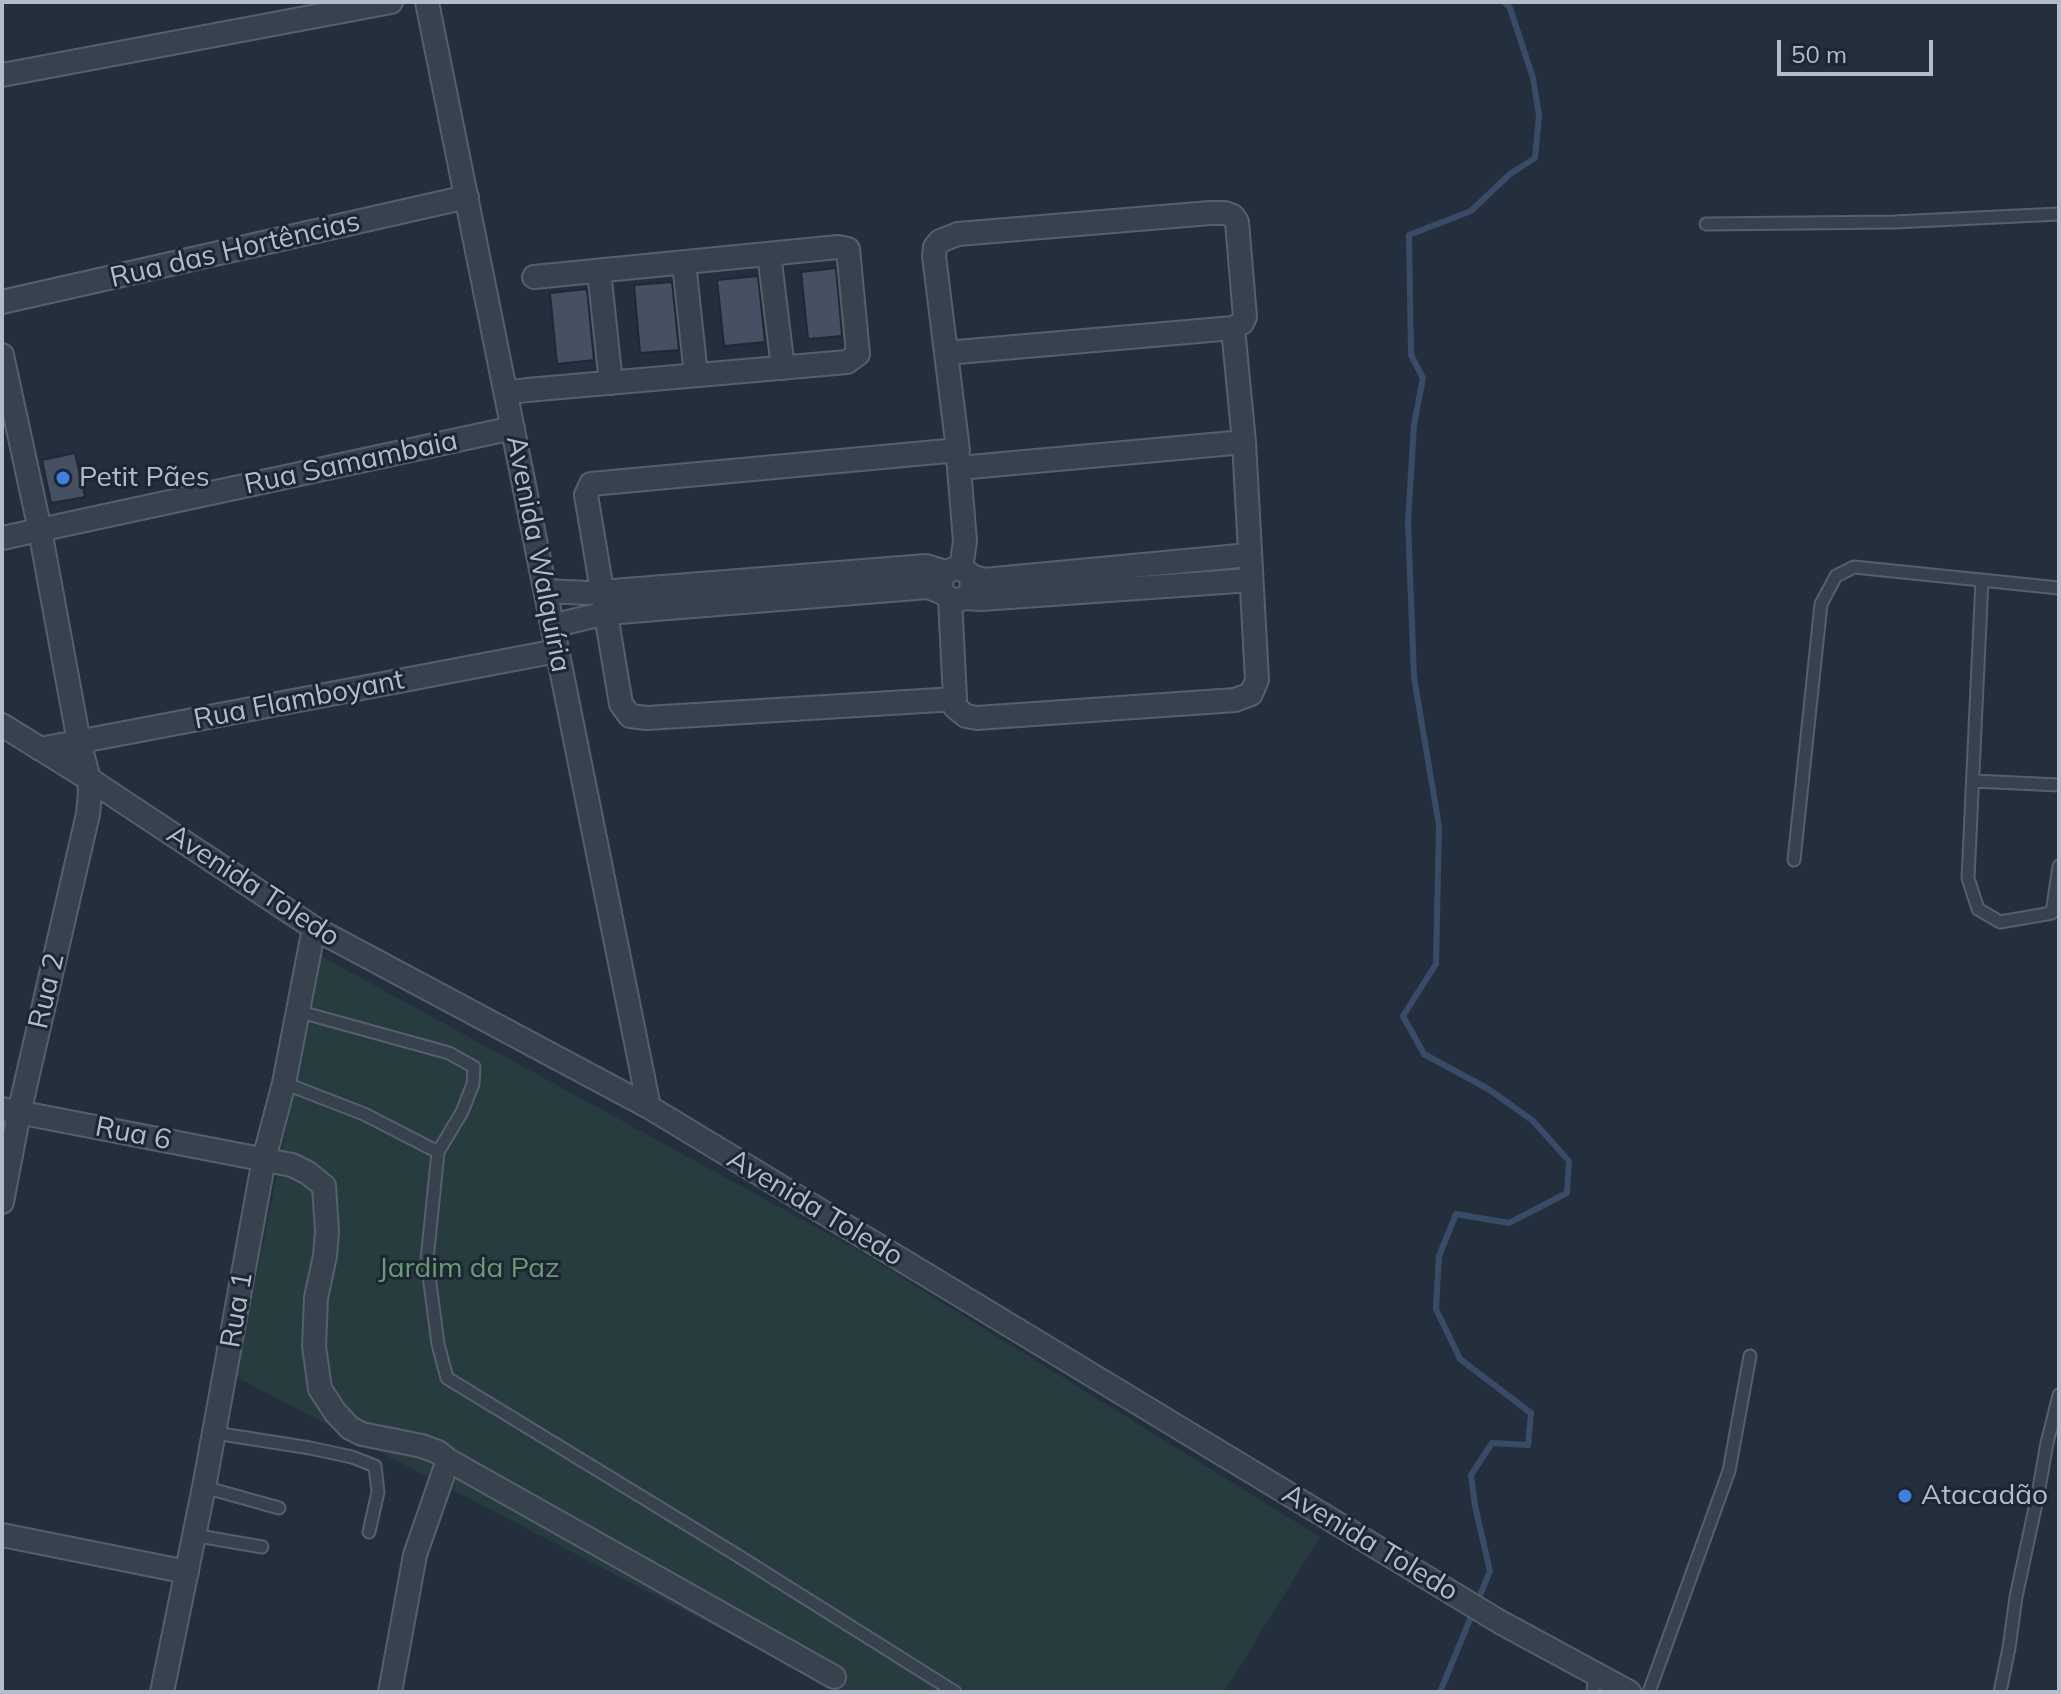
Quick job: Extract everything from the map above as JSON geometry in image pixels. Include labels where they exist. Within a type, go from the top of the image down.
[{"type":"street","points":[[2,75],[391,2]]},
{"type":"street","name":"Avenida Walquíria","points":[[427,2],[649,1107]]},
{"type":"street","name":"Rua das Hortências","points":[[2,302],[467,197]]},
{"type":"street","points":[[946,353],[1233,328],[1245,317],[1237,222],[1233,216],[1225,213],[958,234],[940,241],[935,247],[934,256],[965,541],[956,585],[955,707],[966,716],[977,718],[1235,700],[1251,694],[1257,680],[1244,442],[1233,328]]},
{"type":"street","points":[[506,393],[847,362],[858,354],[848,249],[838,247],[534,277]]},
{"type":"street","points":[[769,254],[783,368]]},
{"type":"street","points":[[684,263],[696,375]]},
{"type":"street","points":[[599,271],[611,383]]},
{"type":"street","name":"Rua 2","points":[[2,355],[40,530],[90,792],[88,814],[10,1111],[2,1202]]},
{"type":"street","name":"Rua Samambaia","points":[[2,538],[513,428]]},
{"type":"street","points":[[955,699],[647,718],[630,716],[621,704],[586,495],[591,484],[1244,442]]},
{"type":"street","points":[[956,585],[1249,555]]},
{"type":"street","points":[[546,591],[605,602],[926,566],[981,599],[1251,580]]},
{"type":"street","name":"Rua Flamboyant","points":[[40,749],[555,640],[568,622],[605,602]]},
{"type":"street","name":"Avenida Toledo","points":[[2,725],[314,928],[649,1107],[1500,1622],[1594,1683],[1629,1692]]},
{"type":"street","name":"Rua 1","points":[[162,1692],[215,1433],[264,1159],[284,1083],[314,928]]},
{"type":"street","name":"Rua 6","points":[[10,1111],[264,1159],[292,1165],[308,1173],[324,1186],[327,1231],[316,1298],[314,1346],[320,1389],[350,1428],[362,1434],[422,1446],[448,1460]]},
{"type":"street","points":[[390,1692],[415,1555],[448,1460],[834,1677]]},
{"type":"street","points":[[2,1535],[187,1572]]},
{"type":"lane","points":[[1706,224],[1894,222],[2059,214]]},
{"type":"lane","points":[[1794,860],[1821,604],[1836,576],[1854,567],[2059,588]]},
{"type":"lane","points":[[1982,580],[1968,878],[1978,909],[2000,922],[2052,913],[2059,866]]},
{"type":"lane","points":[[1973,781],[2059,785]]},
{"type":"lane","points":[[297,1011],[449,1053],[474,1067],[473,1084],[462,1112],[438,1152],[427,1260],[438,1344],[447,1378],[955,1692]]},
{"type":"lane","points":[[284,1083],[364,1114],[438,1152]]},
{"type":"lane","points":[[1649,1692],[1729,1471],[1750,1356]]},
{"type":"lane","points":[[2000,1692],[2047,1443],[2059,1395]]},
{"type":"lane","points":[[215,1433],[324,1451],[375,1466],[378,1492],[369,1532]]},
{"type":"lane","points":[[204,1487],[279,1508]]},
{"type":"lane","points":[[193,1535],[262,1547]]},
{"type":"green space","name":"Jardim da Paz","points":[[321,956],[856,1249],[1320,1537],[1224,1692],[841,1692],[236,1377]]},
{"type":"building","points":[[836,268],[842,336],[808,339],[801,272]]},
{"type":"building","points":[[758,276],[765,342],[724,346],[717,280]]},
{"type":"building","points":[[672,282],[679,350],[640,353],[634,285]]},
{"type":"building","points":[[587,289],[594,360],[557,364],[550,293]]},
{"type":"building","name":"Petit Pães","points":[[75,453],[85,497],[51,503],[42,460]]},
{"type":"waterway","points":[[1440,1692],[1490,1571],[1471,1475],[1492,1443],[1528,1445],[1531,1413],[1460,1359],[1436,1309],[1439,1256],[1456,1214],[1509,1223],[1567,1193],[1569,1161],[1533,1121],[1490,1090],[1424,1054],[1403,1016],[1436,964],[1439,826],[1414,677],[1408,522],[1414,425],[1423,378],[1411,355],[1409,235],[1471,211],[1510,174],[1535,158],[1539,115],[1533,78],[1510,8],[1504,2]]},
{"type":"place","name":"Petit Pães","points":[[63,478]]},
{"type":"place","name":"Atacadão","points":[[1905,1496]]}]
